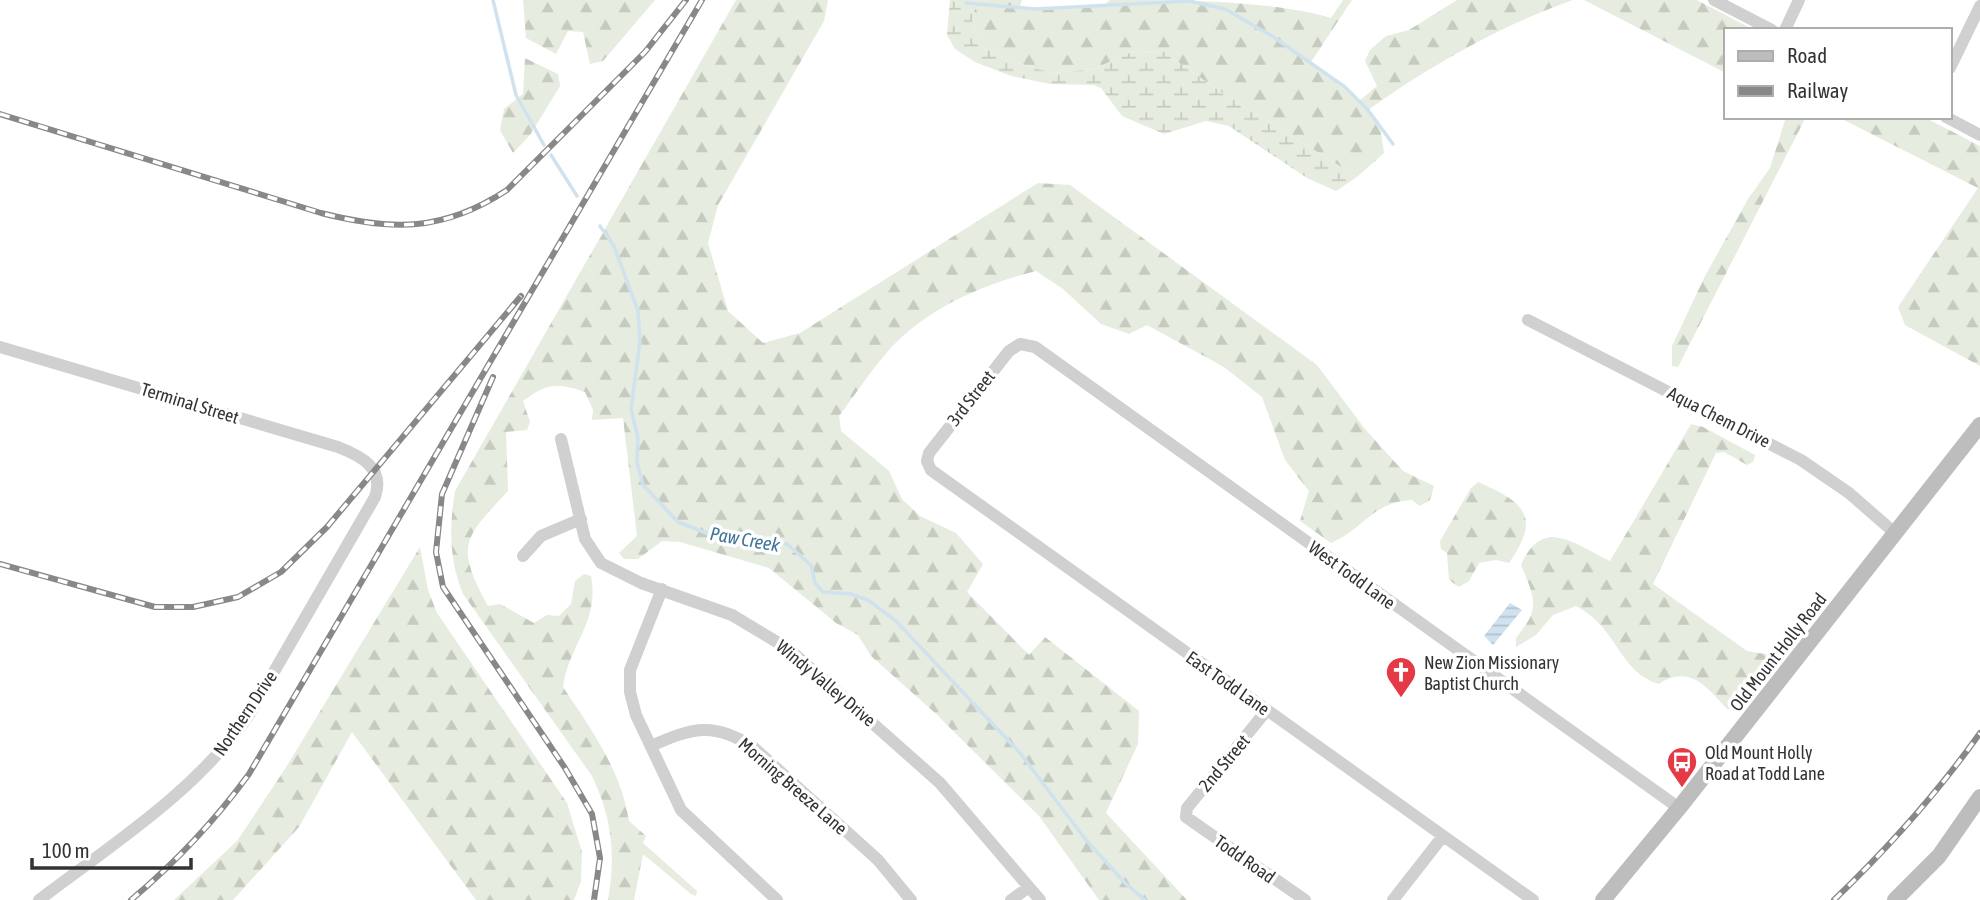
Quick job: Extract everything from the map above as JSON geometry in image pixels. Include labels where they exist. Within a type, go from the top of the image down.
[{"type":"street","points":[[1714,0],[1768,28]]},
{"type":"street","points":[[1786,28],[1799,0]]},
{"type":"street","points":[[1952,64],[1980,6]]},
{"type":"street","points":[[1950,119],[1980,135]]},
{"type":"street","name":"Aqua Chem Drive","points":[[1528,320],[1801,460],[1849,493],[1896,534]]},
{"type":"street","name":"3rd Street","points":[[927,461],[929,453],[1009,351],[1024,344]]},
{"type":"street","name":"West Todd Lane","points":[[1024,344],[1035,347],[1679,808]]},
{"type":"street","name":"Terminal Street","points":[[0,347],[338,447],[359,456],[375,470]]},
{"type":"street","name":"Old Mount Holly Road","points":[[1603,900],[1679,808],[1980,425]]},
{"type":"street","name":"Windy Valley Drive","points":[[561,439],[585,539],[601,563],[625,576],[732,615],[764,632],[814,669],[940,783],[1040,900]]},
{"type":"street","name":"East Todd Lane","points":[[927,461],[931,470],[956,489],[1533,900]]},
{"type":"street","name":"Northern Drive","points":[[39,900],[173,799],[230,741],[256,703],[375,497],[379,484],[375,470]]},
{"type":"street","points":[[523,556],[541,536],[581,519]]},
{"type":"street","points":[[662,589],[630,670],[630,692],[636,715],[681,810],[777,900]]},
{"type":"street","name":"2nd Street","points":[[1186,817],[1187,808],[1267,710]]},
{"type":"street","name":"Morning Breeze Lane","points":[[651,746],[689,730],[711,730],[737,736],[753,747],[878,860],[911,900]]},
{"type":"street","points":[[1895,900],[1939,856],[1980,797]]},
{"type":"street","name":"Todd Road","points":[[1186,817],[1305,900]]},
{"type":"street","points":[[1393,900],[1443,836]]},
{"type":"street","points":[[1011,900],[1029,887]]},
{"type":"green space","points":[[523,0],[655,0],[603,61],[590,64],[583,32],[568,31],[556,54],[526,38]]},
{"type":"green space","points":[[736,0],[828,0],[824,21],[718,205],[708,243],[728,311],[763,343],[800,333],[1038,183],[1070,185],[1317,365],[1365,429],[1403,471],[1434,486],[1430,500],[1420,506],[1412,500],[1387,506],[1331,543],[1300,521],[1309,491],[1285,460],[1262,397],[1224,367],[1147,325],[1129,334],[1101,324],[1063,289],[1036,271],[966,295],[918,323],[886,353],[839,416],[841,431],[889,471],[902,499],[920,516],[956,533],[983,564],[967,592],[1029,655],[1045,637],[1139,711],[1138,744],[1106,813],[1187,900],[1099,900],[1039,816],[935,713],[871,656],[858,635],[836,623],[769,568],[680,542],[662,541],[638,559],[624,559],[619,553],[637,536],[623,418],[592,420],[593,410],[585,392],[552,386],[523,401],[530,422],[527,430],[506,432],[508,491],[473,532],[468,555],[471,569],[488,606],[500,604],[534,623],[547,615],[559,616],[571,604],[575,581],[584,574],[591,576],[593,592],[588,620],[571,658],[563,687],[604,751],[619,784],[629,821],[646,836],[643,843],[697,891],[696,896],[691,894],[643,854],[634,900],[608,900],[612,852],[608,822],[599,792],[592,776],[463,594],[453,556],[453,505],[455,491]]},
{"type":"green space","points":[[950,0],[977,0],[972,19],[978,45],[1005,59],[1052,73],[1094,69],[1134,51],[1164,52],[1215,88],[1357,177],[1336,191],[1307,178],[1229,126],[1206,121],[1164,134],[1122,116],[1101,88],[1094,85],[1050,84],[1011,76],[975,62],[955,49],[947,35]]},
{"type":"green space","points":[[977,0],[1022,0],[1019,8],[1102,7],[1110,0],[1223,2],[1280,8],[1331,18],[1343,0],[1352,0],[1311,62],[1359,101],[1377,86],[1365,61],[1370,50],[1386,36],[1409,30],[1457,0],[1573,0],[1493,34],[1416,78],[1368,110],[1380,126],[1384,153],[1357,177],[1215,88],[1164,52],[1134,51],[1094,69],[1052,73],[1005,59],[978,45],[972,19]]},
{"type":"green space","points":[[1584,0],[1697,0],[1750,28],[1724,28],[1724,72]]},
{"type":"green space","points":[[525,58],[558,74],[560,86],[530,135],[513,153],[500,130],[504,109],[523,94]]},
{"type":"green space","points":[[1785,119],[1805,119],[1678,367],[1672,366],[1672,346],[1705,276],[1748,199],[1770,168]]},
{"type":"green space","points":[[1842,119],[1928,119],[1980,146],[1980,366],[1905,325],[1898,307],[1978,188]]},
{"type":"green space","points":[[1691,424],[1703,427],[1755,455],[1753,462],[1747,465],[1724,452],[1716,453],[1653,584],[1747,651],[1783,657],[1739,708],[1727,709],[1705,686],[1688,677],[1670,678],[1659,684],[1645,678],[1626,660],[1601,625],[1576,606],[1553,615],[1536,635],[1516,647],[1516,638],[1532,611],[1532,595],[1521,565],[1530,550],[1550,537],[1561,538],[1610,561]]},
{"type":"green space","points":[[1478,482],[1508,497],[1524,513],[1526,523],[1519,547],[1509,563],[1496,560],[1479,563],[1469,581],[1459,587],[1449,580],[1447,553],[1441,549],[1440,541],[1471,488]]},
{"type":"green space","points":[[420,547],[428,590],[437,613],[567,803],[582,852],[581,881],[574,900],[476,900],[352,732],[299,827],[233,900],[174,900],[237,841],[285,769]]},
{"type":"water","points":[[1510,603],[1522,610],[1493,645],[1484,636]]},
{"type":"waterway","name":"Paw Creek","points":[[493,0],[516,95],[544,145]]},
{"type":"waterway","points":[[966,3],[1035,9],[1189,1],[1225,9],[1272,36],[1345,87],[1368,110],[1393,144]]},
{"type":"waterway","name":"Paw Creek","points":[[551,155],[577,196]]},
{"type":"waterway","name":"Paw Creek","points":[[600,226],[614,246],[638,311],[640,342],[631,409],[638,438],[637,463],[643,485],[678,522],[714,536],[787,544],[811,565],[815,583],[823,592],[851,594],[868,600],[895,620],[1020,753],[1086,840],[1126,884],[1145,900]]},
{"type":"railway","points":[[0,114],[321,213],[371,223],[417,224],[461,214],[507,190],[645,52],[686,0]]},
{"type":"railway","points":[[131,900],[194,841],[249,774],[702,0]]},
{"type":"railway","points":[[0,564],[155,607],[193,607],[238,597],[281,572],[327,527],[521,296]]},
{"type":"railway","points":[[493,377],[442,494],[436,552],[443,587],[565,768],[592,814],[600,858],[594,900]]},
{"type":"railway","points":[[1834,900],[1911,820],[1980,733]]},
{"type":"place","name":"New Zion Missionary Baptist Church","points":[[1401,699]]},
{"type":"place","name":"Old Mount Holly Road at Todd Lane","points":[[1682,789]]}]
